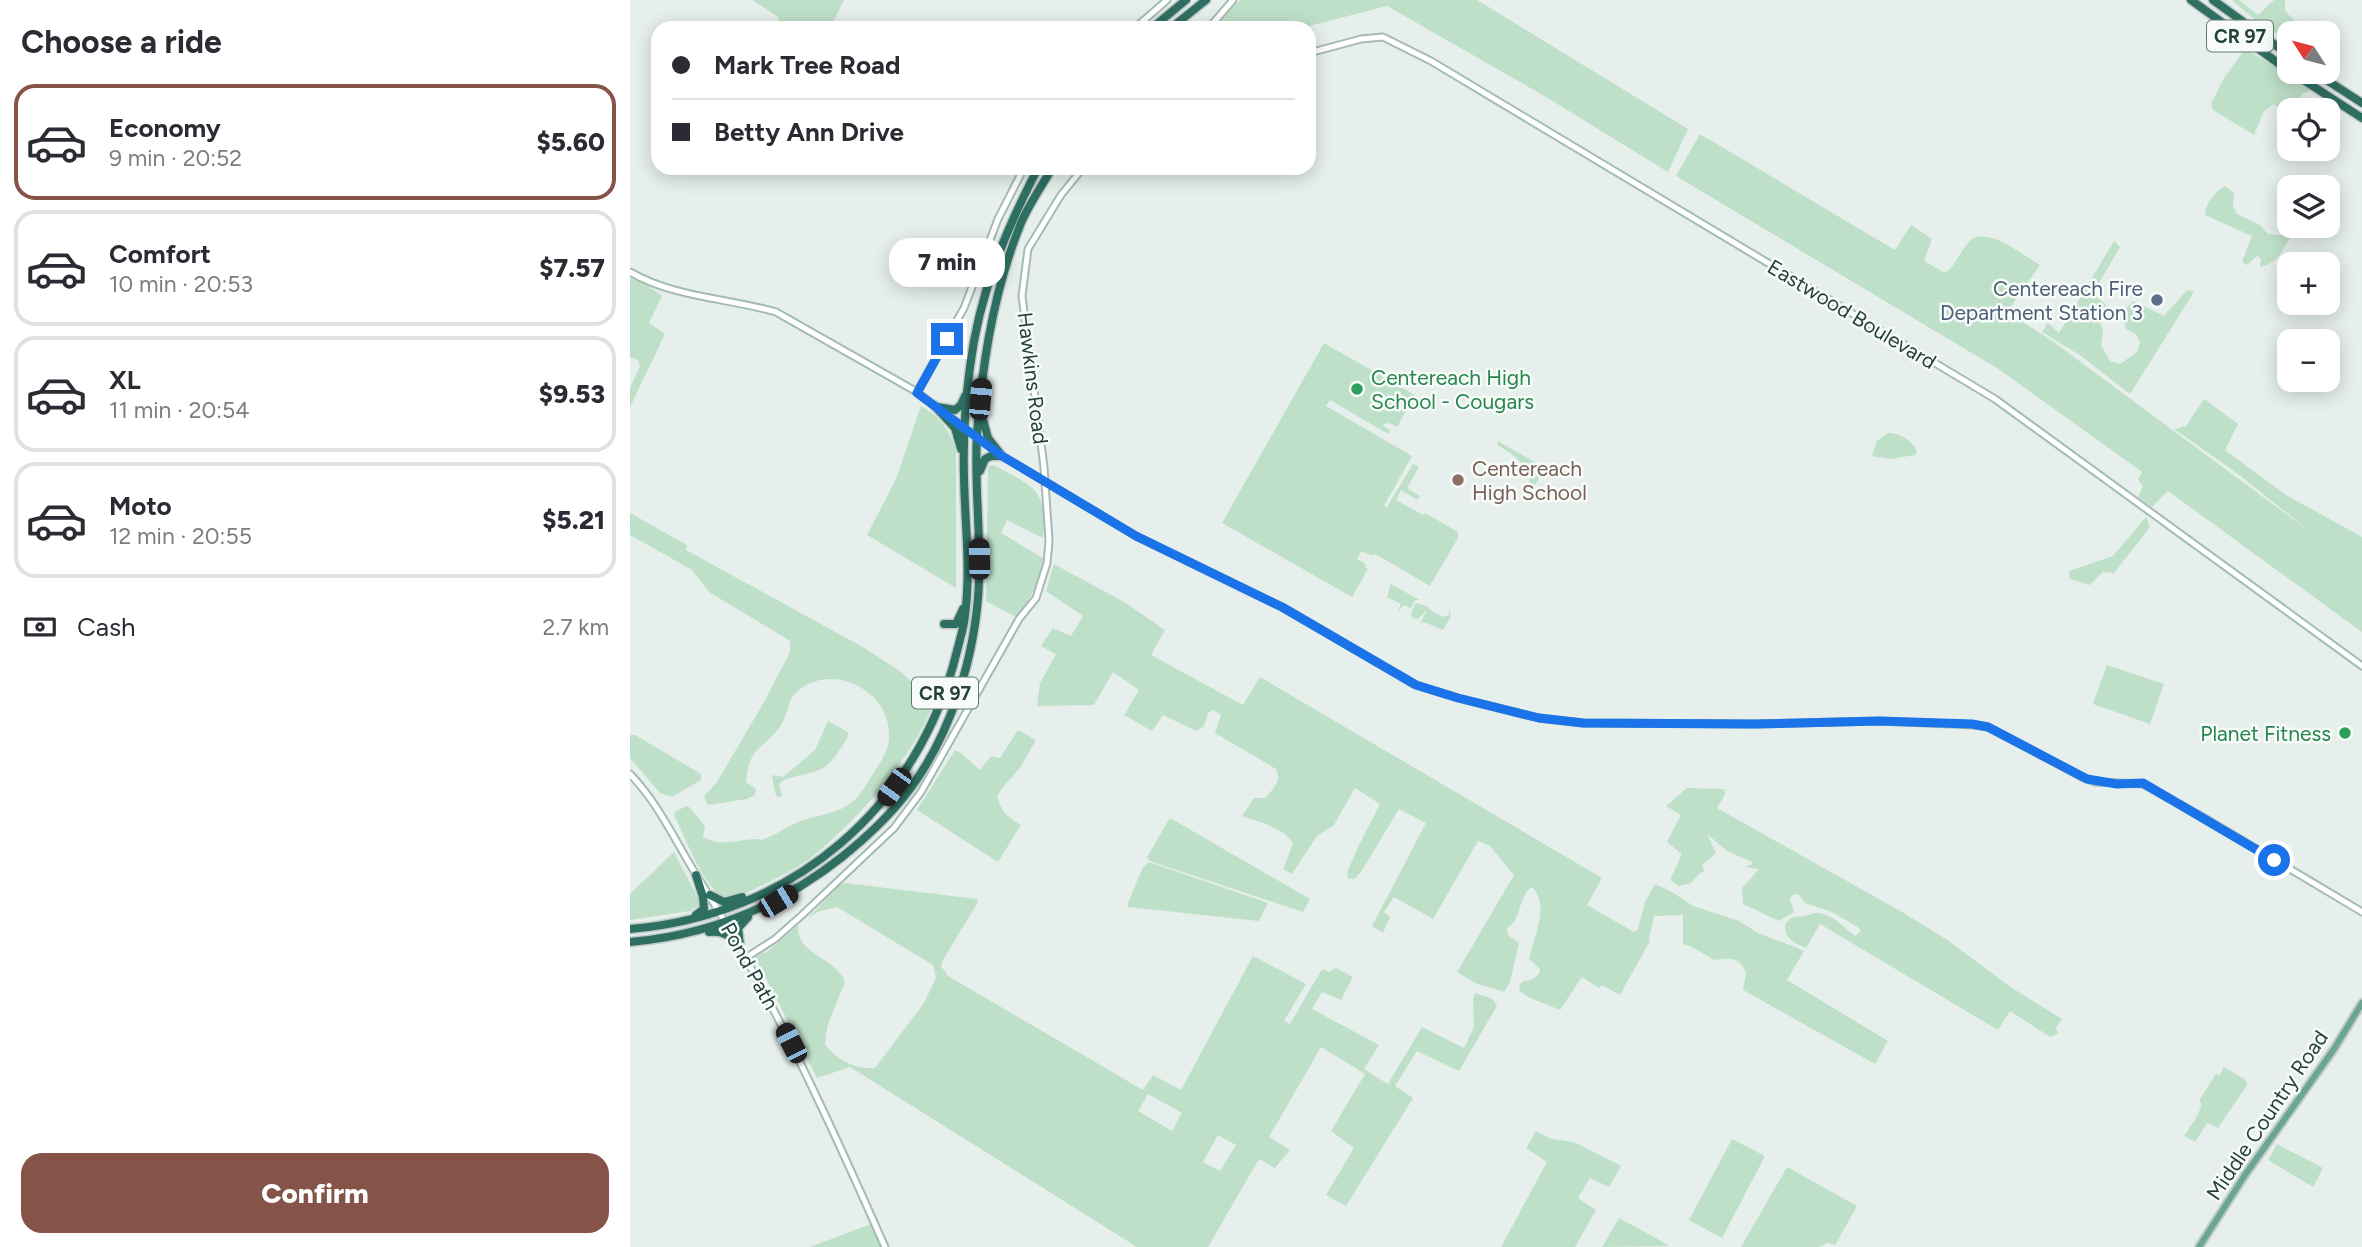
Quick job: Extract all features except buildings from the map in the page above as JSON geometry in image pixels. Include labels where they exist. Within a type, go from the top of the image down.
[{"type":"highway","points":[[1160,21],[1186,0]]},
{"type":"highway","points":[[1180,21],[1206,0]]},
{"type":"highway","name":"CR 97","points":[[2191,0],[2277,62]]},
{"type":"highway","name":"CR 97","points":[[2213,0],[2277,46]]},
{"type":"highway","name":"CR 97","points":[[2310,84],[2362,118]]},
{"type":"highway","points":[[2333,84],[2362,103]]},
{"type":"highway","name":"CR 97","points":[[630,929],[684,921],[720,912],[773,890],[809,868],[851,835],[883,802],[928,735],[948,686],[965,617],[969,571],[964,475],[968,387],[973,346],[984,299],[1004,236],[1034,175]]},
{"type":"highway","name":"CR 97","points":[[630,942],[687,933],[727,923],[803,886],[847,853],[903,798],[928,760],[948,721],[964,673],[977,616],[977,438],[982,373],[992,322],[1022,221],[1048,175]]},
{"type":"highway","points":[[973,346],[969,413],[977,438]]},
{"type":"highway","points":[[935,406],[950,411],[958,408],[968,387]]},
{"type":"highway","points":[[980,399],[985,430],[1002,456]]},
{"type":"highway","points":[[935,406],[955,428],[961,443],[964,475]]},
{"type":"highway","points":[[978,481],[985,459],[1002,456]]},
{"type":"highway","points":[[956,656],[955,635],[944,624],[956,624],[966,600]]},
{"type":"highway","points":[[684,921],[704,909],[696,875]]},
{"type":"highway","points":[[710,895],[724,902],[743,897],[748,900]]},
{"type":"highway","points":[[740,945],[740,924],[757,910]]},
{"type":"highway","points":[[687,933],[720,932],[730,935],[740,945]]},
{"type":"main road","name":"Middle Country Road","points":[[2199,1247],[2245,1175],[2331,1054],[2362,1003]]},
{"type":"street","points":[[1143,21],[1167,0]]},
{"type":"street","points":[[1215,21],[1233,0]]},
{"type":"street","name":"Eastwood Boulevard","points":[[1316,51],[1361,39],[1383,37],[1431,61],[1996,399],[2362,666]]},
{"type":"street","points":[[917,393],[964,308],[998,219],[1020,175]]},
{"type":"street","name":"Hawkins Road","points":[[747,957],[775,939],[894,828],[921,792],[1020,619],[1036,598],[1047,563],[1049,541],[1046,483],[1022,296],[1028,249],[1061,195],[1077,175]]},
{"type":"street","points":[[630,272],[695,296],[776,312],[917,393],[1002,456],[1046,483],[1147,541],[1292,613],[1405,680],[1458,698],[1539,718],[1583,723],[1755,724],[1879,721],[1972,724],[1988,727],[2087,779],[2117,784],[2143,783],[2362,912]]},
{"type":"street","name":"Pond Path","points":[[630,774],[650,796],[747,957],[791,1043],[885,1247]]},
{"type":"green space","points":[[752,0],[844,0],[834,21],[779,21],[777,16]]},
{"type":"green space","points":[[1240,0],[1477,0],[1688,129],[1668,172],[1546,97],[1387,6],[1316,24],[1316,21],[1219,21]]},
{"type":"green space","points":[[2232,0],[2239,0],[2258,15],[2274,0],[2285,0],[2285,11],[2293,21],[2277,21],[2277,34],[2255,20]]},
{"type":"green space","points":[[2245,49],[2277,68],[2277,84],[2303,84],[2310,91],[2302,94],[2300,98],[2277,98],[2277,107],[2274,104],[2264,111],[2254,135],[2213,110],[2211,104],[2224,78]]},
{"type":"green space","points":[[1700,134],[1895,250],[1911,225],[1932,239],[1924,261],[1945,273],[1968,243],[1975,238],[1984,237],[2004,243],[2040,265],[2007,312],[2051,340],[2313,534],[2238,474],[2174,429],[2186,426],[2204,399],[2238,424],[2225,450],[2286,495],[2362,537],[2362,632],[2168,491],[2152,507],[2138,497],[2143,486],[2138,480],[2142,472],[2000,370],[1676,176]]},
{"type":"green space","points":[[2225,186],[2234,193],[2233,205],[2237,214],[2260,225],[2268,234],[2277,235],[2277,238],[2290,238],[2271,263],[2260,267],[2261,259],[2257,256],[2247,265],[2242,262],[2252,236],[2205,215],[2211,199]]},
{"type":"green space","points":[[2114,241],[2120,247],[2093,293],[2107,306],[2097,311],[2103,331],[2101,345],[2110,361],[2120,364],[2137,352],[2140,343],[2136,334],[2126,329],[2121,314],[2133,301],[2164,316],[2187,290],[2194,292],[2130,394],[2081,356],[2042,332],[2048,323],[2059,333]]},
{"type":"green space","points":[[630,278],[645,284],[662,296],[649,323],[665,334],[630,407],[630,388],[640,366],[638,360],[630,357]]},
{"type":"green space","points":[[1324,343],[1415,395],[1397,427],[1389,423],[1382,425],[1390,430],[1388,434],[1330,400],[1326,406],[1412,456],[1384,506],[1387,507],[1413,464],[1419,467],[1407,488],[1420,496],[1418,500],[1401,490],[1396,500],[1458,532],[1458,538],[1430,586],[1377,555],[1372,556],[1361,551],[1357,559],[1366,564],[1368,569],[1352,597],[1222,523]]},
{"type":"green space","points":[[921,406],[943,424],[956,450],[956,588],[867,535],[896,479]]},
{"type":"green space","points":[[1888,433],[1909,440],[1917,451],[1915,455],[1890,459],[1872,456],[1877,441]]},
{"type":"green space","points":[[1498,441],[1545,468],[1527,499],[1530,481],[1528,473],[1519,460],[1497,445]]},
{"type":"green space","points":[[994,465],[1035,491],[1043,508],[1043,538],[1007,520],[1001,533],[1043,558],[1034,589],[1016,617],[986,601],[988,471],[989,466]]},
{"type":"green space","points":[[630,513],[687,545],[686,550],[861,646],[900,671],[920,690],[935,694],[916,739],[900,764],[838,835],[799,866],[736,898],[727,899],[719,894],[703,874],[674,815],[676,811],[689,807],[705,826],[703,837],[722,842],[764,839],[798,822],[838,810],[856,799],[880,764],[889,739],[888,723],[882,708],[860,687],[830,679],[815,682],[796,693],[781,725],[750,761],[746,782],[756,789],[755,795],[747,799],[708,805],[704,796],[717,782],[764,702],[790,652],[790,641],[709,592],[692,570],[630,535]]},
{"type":"green space","points":[[2146,517],[2150,527],[2114,573],[2103,572],[2090,585],[2070,579],[2069,571],[2113,556]]},
{"type":"green space","points":[[1054,564],[1124,602],[1165,630],[1151,655],[1243,705],[1260,677],[1602,878],[1587,905],[1634,932],[1638,929],[1645,902],[1655,884],[1693,906],[1739,921],[1758,933],[1804,951],[1787,980],[1888,1041],[1875,1064],[1743,990],[1746,973],[1737,961],[1714,960],[1683,944],[1683,915],[1654,916],[1650,941],[1620,995],[1602,985],[1599,988],[1582,977],[1560,1010],[1520,991],[1522,982],[1531,980],[1539,974],[1540,969],[1529,959],[1540,912],[1540,902],[1532,887],[1524,896],[1516,919],[1507,928],[1508,935],[1519,943],[1510,982],[1504,992],[1475,983],[1457,972],[1514,875],[1490,846],[1478,841],[1433,919],[1394,897],[1384,912],[1390,917],[1383,933],[1372,926],[1426,823],[1399,809],[1361,872],[1354,879],[1347,878],[1360,843],[1380,804],[1355,788],[1334,825],[1317,836],[1292,874],[1283,869],[1293,844],[1289,838],[1271,826],[1242,816],[1254,798],[1265,798],[1274,788],[1278,778],[1276,769],[1215,733],[1221,715],[1213,710],[1208,713],[1204,726],[1196,731],[1163,715],[1152,731],[1124,715],[1139,690],[1113,672],[1094,705],[1037,706],[1040,683],[1056,654],[1041,646],[1053,628],[1071,636],[1083,616],[1046,591]]},
{"type":"green space","points":[[1391,584],[1420,600],[1415,600],[1411,608],[1404,605],[1398,611],[1401,604],[1387,597]]},
{"type":"green space","points":[[1416,603],[1429,607],[1443,617],[1449,615],[1449,609],[1451,616],[1443,630],[1424,622],[1420,624],[1427,610],[1418,619],[1412,618],[1411,613]]},
{"type":"green space","points":[[2107,665],[2164,684],[2150,724],[2093,704]]},
{"type":"green space","points":[[828,721],[848,732],[843,745],[826,766],[784,780],[779,784],[782,797],[776,796],[772,775],[783,777],[815,750]]},
{"type":"green space","points":[[1018,730],[1036,740],[1020,768],[997,797],[1006,814],[1021,825],[998,862],[917,810],[955,750],[980,770],[991,756],[1000,758]]},
{"type":"green space","points":[[630,735],[635,735],[701,774],[701,780],[672,797],[660,793],[630,758]]},
{"type":"green space","points":[[1687,788],[1724,789],[1725,794],[1717,808],[1946,939],[2012,988],[2062,1019],[2056,1028],[2058,1033],[2050,1037],[2010,1011],[1998,1030],[1820,924],[1806,948],[1798,944],[1788,937],[1785,925],[1795,917],[1814,913],[1827,915],[1855,936],[1861,931],[1830,911],[1805,903],[1798,894],[1792,895],[1790,899],[1794,912],[1779,921],[1743,904],[1742,888],[1759,869],[1746,867],[1752,862],[1727,851],[1707,834],[1716,853],[1702,865],[1705,871],[1691,883],[1679,886],[1670,880],[1682,854],[1667,842],[1681,815],[1666,806]]},
{"type":"green space","points":[[1170,818],[1310,899],[1303,912],[1150,861],[1147,857]]},
{"type":"green space","points":[[674,852],[699,900],[699,905],[690,911],[630,920],[630,894]]},
{"type":"green space","points":[[1148,863],[1268,903],[1259,921],[1128,907],[1143,867]]},
{"type":"green space","points":[[845,883],[977,899],[978,902],[943,960],[941,966],[948,976],[1143,1090],[1153,1075],[1181,1090],[1253,956],[1306,984],[1284,1021],[1290,1024],[1322,969],[1329,972],[1336,968],[1353,977],[1341,1000],[1322,992],[1312,1009],[1379,1045],[1364,1069],[1388,1084],[1422,1027],[1464,1048],[1474,1027],[1475,993],[1493,999],[1497,1006],[1459,1071],[1417,1051],[1395,1086],[1413,1098],[1346,1206],[1326,1195],[1354,1148],[1331,1131],[1365,1074],[1321,1047],[1269,1137],[1290,1150],[1275,1168],[1259,1159],[1208,1247],[1137,1247],[850,1067],[817,1078],[755,957],[768,951],[798,925],[803,943],[832,966],[845,982],[827,1027],[825,1044],[840,1059],[868,1068],[875,1068],[924,1003],[936,978],[933,965],[837,907],[817,912],[808,918],[839,885]],"holes":[[[1148,1094],[1182,1113],[1172,1131],[1138,1111]],[[1218,1135],[1236,1145],[1220,1171],[1203,1162]]]},
{"type":"green space","points":[[2224,1067],[2246,1080],[2247,1085],[2218,1128],[2207,1123],[2195,1142],[2184,1136],[2201,1107],[2200,1099],[2216,1074],[2219,1076]]},
{"type":"green space","points":[[1536,1131],[1551,1139],[1574,1142],[1621,1166],[1609,1187],[1590,1178],[1578,1198],[1596,1210],[1575,1247],[1501,1247],[1547,1162],[1526,1148]]},
{"type":"green space","points":[[1732,1139],[1765,1156],[1722,1238],[1689,1220]]},
{"type":"green space","points":[[2277,1144],[2323,1168],[2313,1187],[2268,1160]]},
{"type":"green space","points":[[1787,1167],[1857,1206],[1835,1245],[1827,1243],[1819,1247],[1741,1247]]},
{"type":"green space","points":[[1619,1218],[1670,1246],[1602,1247]]},
{"type":"green space","points":[[874,1223],[885,1247],[810,1247]]},
{"type":"place","name":"Centereach Fire Department Station 3","points":[[2157,300]]},
{"type":"place","name":"Centereach High School - Cougars","points":[[1357,389]]},
{"type":"place","name":"Centereach High School","points":[[1458,480]]},
{"type":"place","name":"Planet Fitness","points":[[2345,733]]},
{"type":"route","points":[[947,339],[917,393],[977,438],[1002,456],[1136,536],[1282,607],[1416,685],[1489,707],[1539,718],[1583,723],[1755,724],[1879,721],[1972,724],[1988,727],[2062,768],[2095,782],[2143,783],[2274,860]]}]
